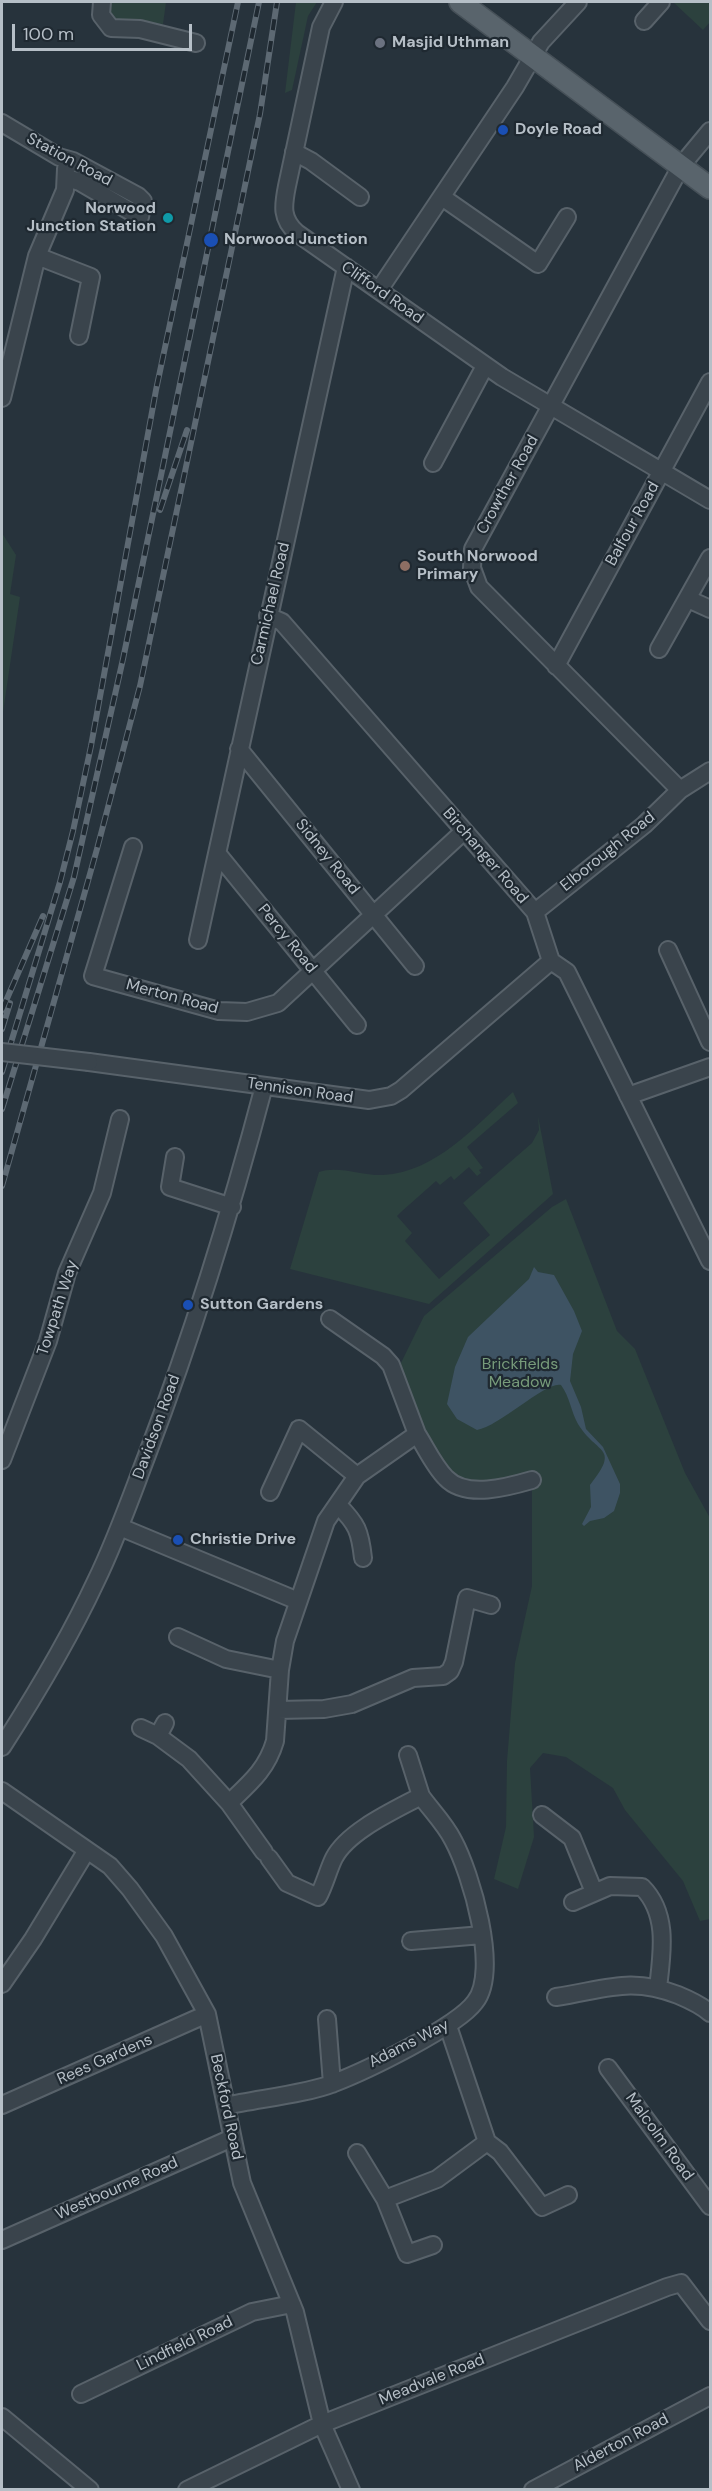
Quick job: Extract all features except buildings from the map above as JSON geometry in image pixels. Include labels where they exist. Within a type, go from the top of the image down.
[{"type":"main road","points":[[460,2],[711,188]]},
{"type":"street","points":[[102,2],[101,15],[111,28],[140,29],[196,43]]},
{"type":"street","name":"Clifford Road","points":[[334,2],[321,27],[284,202],[285,218],[297,233],[485,366],[551,408],[711,500]]},
{"type":"street","points":[[379,290],[550,31],[578,2]]},
{"type":"street","points":[[644,21],[661,2]]},
{"type":"street","name":"Station Road","points":[[2,123],[59,157],[73,161],[138,196],[143,201],[140,217],[80,182],[67,178]]},
{"type":"street","name":"Crowther Road","points":[[680,790],[479,587],[472,568],[473,549],[681,166],[711,131]]},
{"type":"street","points":[[294,152],[311,161],[349,194]]},
{"type":"street","points":[[2,393],[37,256],[65,190],[66,168],[59,157]]},
{"type":"street","points":[[442,197],[538,264],[567,217]]},
{"type":"street","points":[[37,256],[91,277],[79,336]]},
{"type":"street","name":"Carmichael Road","points":[[198,940],[238,749],[346,267]]},
{"type":"street","points":[[433,463],[485,366]]},
{"type":"street","name":"Balfour Road","points":[[556,666],[711,382]]},
{"type":"street","points":[[659,649],[711,558]]},
{"type":"street","points":[[688,599],[711,609]]},
{"type":"street","name":"Birchanger Road","points":[[268,616],[282,622],[535,912],[551,961],[567,972],[711,1261]]},
{"type":"street","name":"Sidney Road","points":[[238,749],[415,966]]},
{"type":"street","name":"Elborough Road","points":[[535,912],[644,825],[680,790],[711,771]]},
{"type":"street","name":"Merton Road","points":[[133,847],[93,976],[219,1011],[246,1012],[278,1003],[464,832]]},
{"type":"street","name":"Percy Road","points":[[217,853],[357,1025]]},
{"type":"street","points":[[668,950],[711,1042]]},
{"type":"street","name":"Tennison Road","points":[[2,1052],[369,1100],[391,1096],[551,961]]},
{"type":"street","points":[[628,1096],[711,1067]]},
{"type":"street","name":"Davidson Road","points":[[2,1747],[71,1629],[96,1582],[120,1527],[169,1398],[232,1206],[264,1086]]},
{"type":"street","name":"Towpath Way","points":[[2,1460],[48,1341],[67,1273],[102,1194],[120,1119]]},
{"type":"street","points":[[175,1157],[170,1187],[232,1206]]},
{"type":"street","points":[[330,1318],[383,1356],[391,1365],[417,1434],[447,1480],[480,1491],[532,1480]]},
{"type":"street","points":[[270,1492],[299,1429],[357,1476]]},
{"type":"street","points":[[229,1803],[261,1774],[268,1762],[275,1741],[280,1670],[285,1641],[326,1521],[357,1476],[417,1434]]},
{"type":"street","points":[[338,1505],[357,1526],[362,1538],[363,1558]]},
{"type":"street","points":[[120,1527],[298,1601]]},
{"type":"street","points":[[278,1710],[338,1707],[413,1678],[443,1676],[450,1671],[454,1662],[466,1598],[491,1605]]},
{"type":"street","points":[[178,1637],[226,1659],[280,1670]]},
{"type":"street","points":[[141,1728],[161,1729],[229,1803],[287,1883],[318,1897],[335,1856],[350,1841],[367,1826],[421,1796]]},
{"type":"street","name":"Adams Way","points":[[226,2106],[332,2084],[448,2026],[477,2001],[483,1988],[486,1968],[482,1935],[473,1895],[453,1839],[421,1796],[408,1755]]},
{"type":"street","name":"Beckford Road","points":[[2,1791],[110,1866],[164,1936],[207,2014],[243,2183],[292,2304],[322,2424],[351,2490]]},
{"type":"street","points":[[542,1815],[572,1838],[594,1892]]},
{"type":"street","points":[[2,1984],[33,1939],[87,1850]]},
{"type":"street","points":[[573,1902],[609,1886],[633,1885],[642,1887],[649,1894],[663,1938],[658,1988]]},
{"type":"street","points":[[411,1941],[482,1935]]},
{"type":"street","points":[[556,1997],[624,1984],[658,1988],[690,2000],[711,2013]]},
{"type":"street","name":"Rees Gardens","points":[[2,2105],[207,2014]]},
{"type":"street","points":[[327,2019],[332,2084]]},
{"type":"street","points":[[448,2026],[487,2142],[500,2152],[542,2206],[568,2195]]},
{"type":"street","name":"Malcolm Road","points":[[608,2068],[711,2206]]},
{"type":"street","name":"Westbourne Road","points":[[2,2240],[232,2138]]},
{"type":"street","points":[[386,2199],[437,2179],[487,2142]]},
{"type":"street","points":[[357,2153],[386,2199],[407,2254],[433,2245]]},
{"type":"street","name":"Meadvale Road","points":[[187,2490],[322,2424],[525,2342],[681,2283],[711,2321]]},
{"type":"street","name":"Lindfield Road","points":[[81,2394],[252,2312],[292,2304]]},
{"type":"street","name":"Alderton Road","points":[[533,2490],[711,2396]]},
{"type":"street","points":[[2,2418],[90,2490]]},
{"type":"green space","points":[[111,2],[166,2],[163,24],[116,20],[110,13]]},
{"type":"green space","points":[[296,2],[317,2],[308,16],[292,90],[285,93]]},
{"type":"green space","points":[[673,2],[710,2],[710,22],[703,30]]},
{"type":"green space","points":[[2,533],[16,555],[10,594],[20,597],[2,719]]},
{"type":"green space","points":[[513,1092],[518,1103],[467,1147],[483,1168],[479,1170],[481,1173],[477,1176],[469,1167],[454,1180],[451,1176],[440,1185],[436,1181],[401,1212],[397,1216],[412,1233],[405,1241],[439,1279],[490,1235],[463,1203],[532,1143],[539,1130],[538,1116],[553,1194],[429,1304],[290,1269],[319,1172],[342,1170],[383,1175],[403,1172],[421,1165],[454,1145]]},
{"type":"green space","name":"Brickfields Meadow","points":[[566,1199],[617,1331],[635,1349],[685,1473],[710,1518],[710,1919],[700,1921],[683,1881],[625,1810],[613,1788],[566,1757],[543,1753],[530,1768],[534,1837],[518,1889],[494,1879],[506,1827],[507,1761],[515,1663],[532,1586],[532,1481],[443,1484],[398,1369],[424,1316],[552,1207]]},
{"type":"water","points":[[534,1267],[538,1272],[554,1275],[582,1331],[573,1354],[570,1381],[581,1407],[586,1429],[603,1447],[620,1484],[620,1493],[614,1511],[584,1526],[582,1524],[591,1507],[590,1485],[604,1463],[605,1457],[578,1424],[561,1385],[545,1390],[498,1421],[477,1430],[457,1419],[447,1404],[455,1367],[468,1337],[529,1279]]},
{"type":"railway","points":[[2,1072],[60,882],[73,831],[91,746],[156,390],[238,2]]},
{"type":"railway","points":[[2,1109],[74,877],[123,659],[259,2]]},
{"type":"railway","points":[[2,1186],[97,849],[140,686],[260,114],[277,2]]},
{"type":"railway","points":[[160,510],[187,430]]},
{"type":"railway","points":[[2,1010],[43,916]]},
{"type":"railway","points":[[2,1029],[10,1003]]},
{"type":"place","name":"Masjid Uthman","points":[[380,43]]},
{"type":"place","name":"Doyle Road","points":[[503,130]]},
{"type":"place","name":"Norwood Junction Station","points":[[168,218]]},
{"type":"place","name":"Norwood Junction","points":[[211,240]]},
{"type":"place","name":"South Norwood Primary","points":[[405,566]]},
{"type":"place","name":"Sutton Gardens","points":[[188,1305]]},
{"type":"place","name":"Christie Drive","points":[[178,1540]]}]
